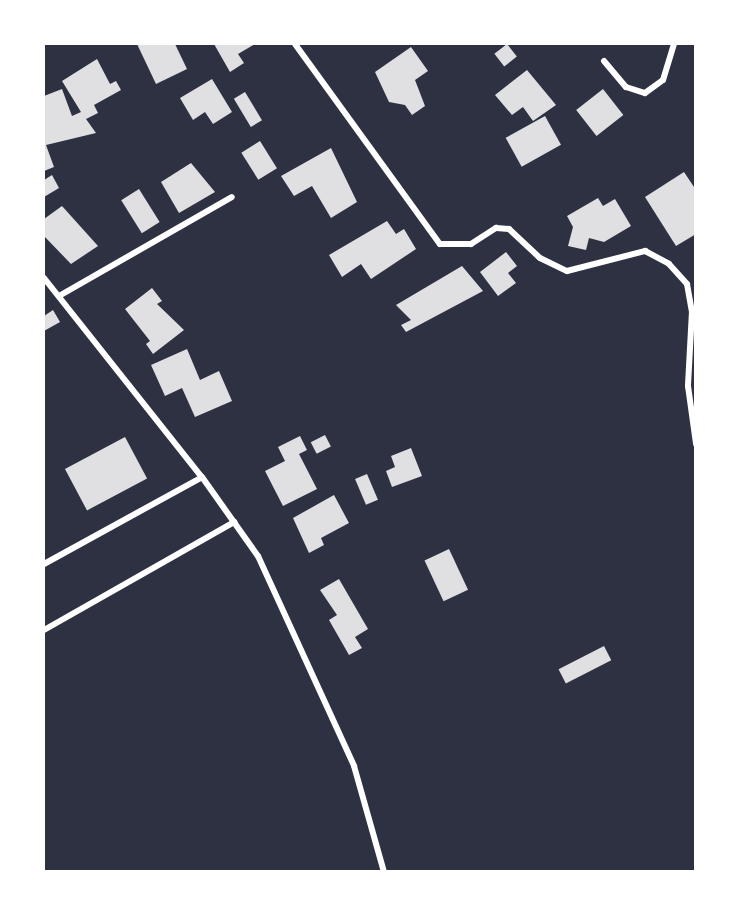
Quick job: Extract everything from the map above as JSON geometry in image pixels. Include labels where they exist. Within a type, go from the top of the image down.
[{"type":"street","points":[[296,44],[440,244],[471,244],[496,228],[509,229],[540,258],[567,271],[645,250],[669,264],[687,284],[692,311],[688,386],[696,444]]},
{"type":"street","points":[[604,61],[626,87],[645,93],[663,80],[674,44]]},
{"type":"street","points":[[58,296],[232,197]]},
{"type":"street","points":[[44,278],[202,477],[234,522],[300,641],[354,766],[384,872]]},
{"type":"street","points":[[44,564],[202,477]]},
{"type":"street","points":[[44,630],[234,522]]},
{"type":"building","points":[[137,44],[175,44],[187,69],[156,84]]},
{"type":"building","points":[[214,44],[255,44],[238,54],[244,63],[230,72]]},
{"type":"building","points":[[507,44],[517,57],[504,66],[494,54]]},
{"type":"building","points":[[411,47],[428,71],[415,80],[425,106],[412,115],[405,105],[389,102],[375,72]]},
{"type":"building","points":[[97,59],[110,84],[116,81],[121,90],[94,105],[98,113],[86,119],[96,133],[46,145],[54,167],[44,171],[44,96],[62,89],[72,116],[81,112],[62,81]]},
{"type":"building","points":[[527,70],[556,105],[533,121],[523,107],[512,115],[495,95]]},
{"type":"building","points":[[212,79],[232,112],[213,124],[205,112],[193,120],[180,98]]},
{"type":"building","points":[[603,89],[623,115],[597,136],[576,110]]},
{"type":"building","points":[[245,92],[262,120],[251,127],[234,99]]},
{"type":"building","points":[[545,116],[561,145],[522,167],[506,138]]},
{"type":"building","points":[[260,141],[277,168],[258,180],[241,153]]},
{"type":"building","points":[[331,148],[357,202],[331,218],[312,186],[294,196],[281,176]]},
{"type":"building","points":[[191,163],[215,192],[179,213],[161,182]]},
{"type":"building","points":[[684,172],[696,190],[696,234],[676,246],[645,197]]},
{"type":"building","points":[[52,175],[59,188],[44,197],[44,180]]},
{"type":"building","points":[[139,189],[160,222],[142,233],[121,200]]},
{"type":"building","points":[[598,198],[603,206],[615,199],[631,226],[604,242],[589,238],[586,250],[568,246],[573,227],[567,216]]},
{"type":"building","points":[[62,206],[98,246],[71,264],[44,236],[44,219]]},
{"type":"building","points":[[387,221],[396,234],[404,229],[416,249],[371,279],[361,264],[342,277],[329,255]]},
{"type":"building","points":[[506,252],[517,266],[508,273],[516,283],[498,296],[480,272]]},
{"type":"building","points":[[462,266],[483,291],[406,332],[401,325],[411,320],[396,305]]},
{"type":"building","points":[[152,288],[162,301],[157,304],[184,330],[153,354],[146,344],[150,341],[125,309]]},
{"type":"building","points":[[53,310],[60,322],[44,331],[44,316]]},
{"type":"building","points":[[187,349],[200,380],[219,371],[232,401],[195,417],[182,388],[165,396],[151,365]]},
{"type":"building","points":[[325,435],[331,447],[317,454],[311,442]]},
{"type":"building","points":[[300,436],[307,450],[299,454],[317,489],[283,506],[265,471],[285,461],[278,447]]},
{"type":"building","points":[[125,437],[147,478],[87,510],[65,469]]},
{"type":"building","points":[[411,448],[422,476],[392,487],[386,471],[395,467],[391,456]]},
{"type":"building","points":[[367,474],[378,500],[366,505],[355,479]]},
{"type":"building","points":[[334,495],[349,523],[321,538],[324,545],[309,553],[293,518]]},
{"type":"building","points":[[449,549],[468,590],[444,601],[425,560]]},
{"type":"building","points":[[339,579],[368,629],[355,637],[362,648],[349,655],[329,620],[337,615],[320,590]]},
{"type":"building","points":[[604,646],[611,660],[566,683],[559,669]]}]
